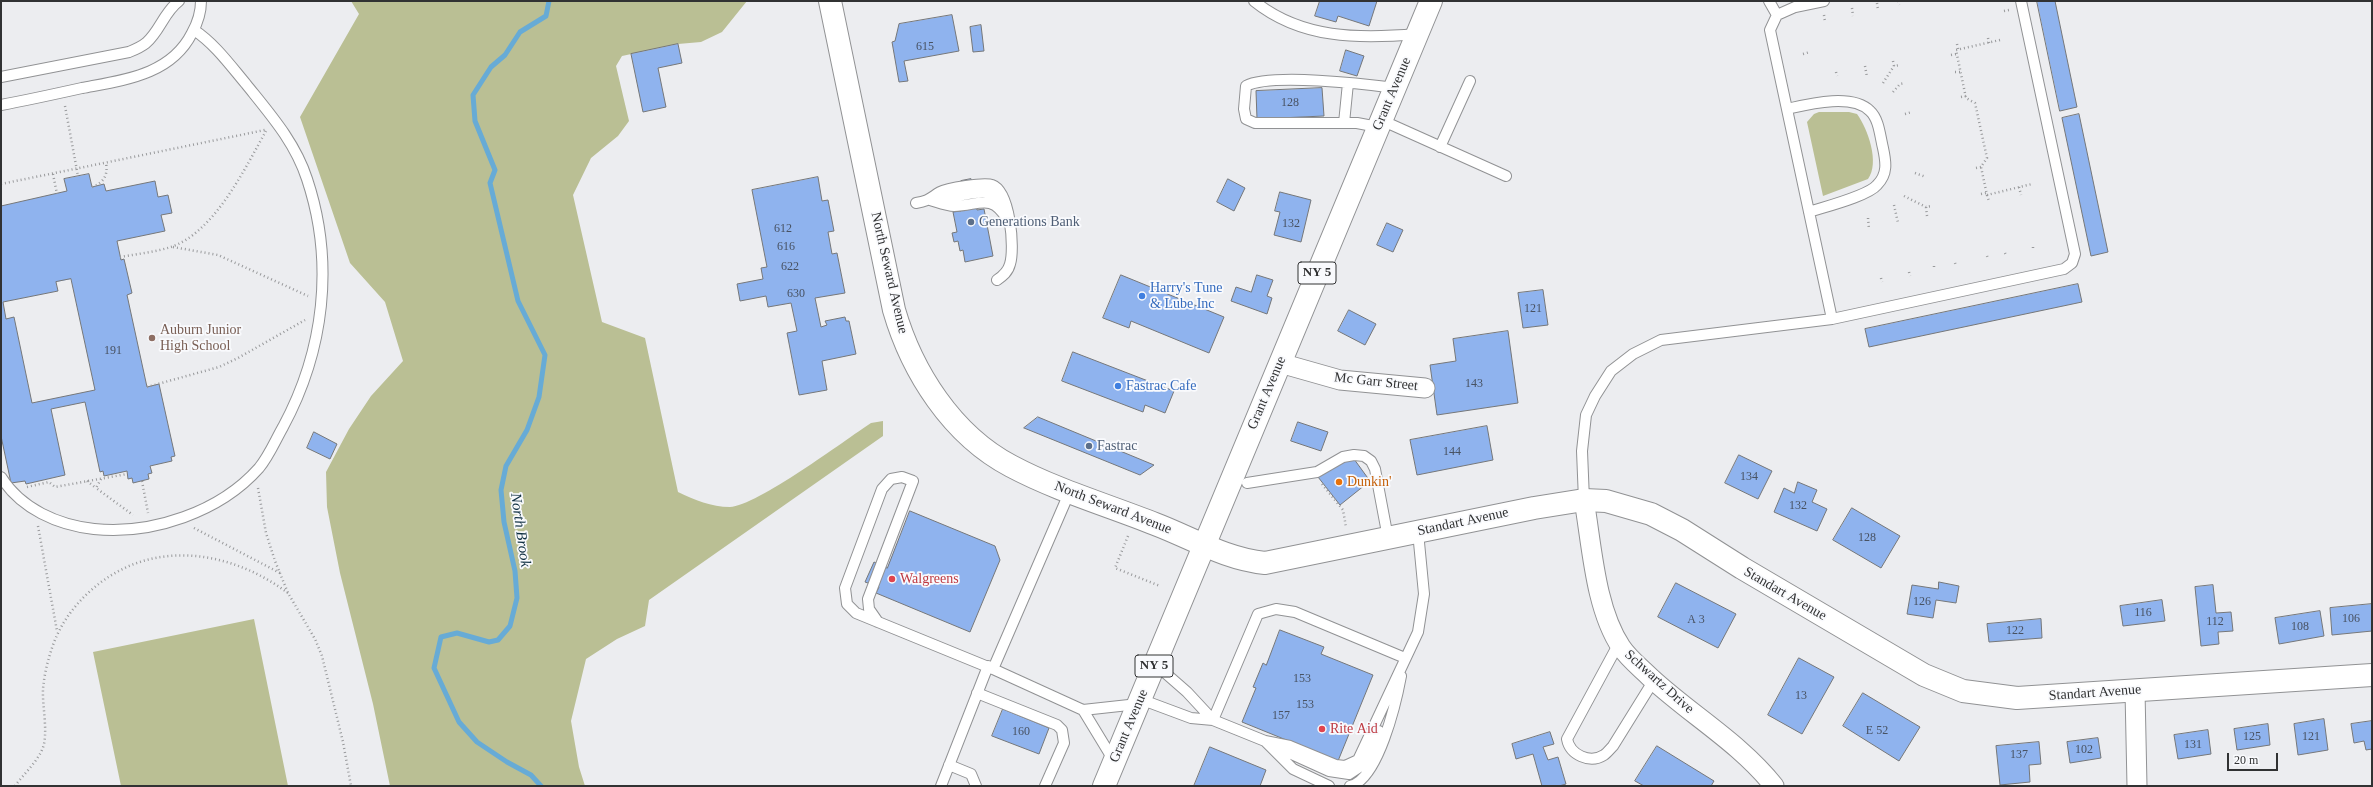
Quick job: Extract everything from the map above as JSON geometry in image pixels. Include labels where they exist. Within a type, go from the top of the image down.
[{"type":"main road","name":"North Seward Avenue","points":[[830,1],[894,310],[900,331],[920,375],[955,422],[990,453],[1011,466],[1070,491],[1176,532],[1204,546]]},
{"type":"main road","name":"Grant Avenue","points":[[1108,785],[1114,761],[1431,1]]},
{"type":"main road","name":"Standart Avenue","points":[[1204,546],[1236,558],[1265,562],[1534,508],[1584,500],[1606,501],[1624,504],[1651,514],[1682,530],[1742,568],[1940,683],[1982,694],[2017,698],[2135,691],[2176,686],[2372,675]]},
{"type":"street","name":"Mc Garr Street","points":[[1280,363],[1340,380],[1425,388]]},
{"type":"street","name":"Schwartz Drive","points":[[1584,500],[1600,590],[1610,624],[1619,643],[1630,658],[1654,680],[1745,753],[1774,786]]},
{"type":"street","points":[[2135,691],[2137,786]]},
{"type":"lane","points":[[1,77],[129,52],[145,44],[158,30],[171,7],[179,1]]},
{"type":"lane","points":[[1,105],[125,79],[159,67],[180,52],[194,30],[201,1]]},
{"type":"lane","points":[[1254,1],[1270,14],[1326,34],[1372,38],[1417,34]]},
{"type":"lane","points":[[1769,1],[1777,15]]},
{"type":"lane","points":[[1824,1],[1795,7],[1777,15],[1770,30],[1832,319]]},
{"type":"lane","points":[[1584,500],[1582,451],[1586,415],[1595,396],[1611,371],[1633,354],[1660,340],[1832,319],[2064,269],[2072,264],[2075,254],[2020,1]]},
{"type":"lane","points":[[1,477],[10,490],[35,510],[58,521],[79,527],[109,530],[151,525],[177,519],[216,503],[258,469],[269,454],[297,400],[316,343],[321,306],[322,251],[314,202],[299,159],[281,127],[221,54],[207,39],[194,30]]},
{"type":"lane","points":[[1395,88],[1348,83],[1266,79],[1246,86],[1246,119],[1255,123],[1380,124],[1440,147],[1506,176]]},
{"type":"lane","points":[[1440,147],[1470,82]]},
{"type":"lane","points":[[1344,123],[1348,83]]},
{"type":"lane","points":[[1787,109],[1812,103],[1840,101],[1860,104],[1870,111],[1876,121],[1881,140],[1886,164],[1884,176],[1876,186],[1809,212]]},
{"type":"lane","points":[[930,200],[941,191],[991,184],[1004,195],[1012,251],[1010,264],[1006,273],[997,280]]},
{"type":"lane","points":[[916,203],[930,200],[954,206],[984,201],[1002,210],[1008,222]]},
{"type":"lane","points":[[1247,483],[1317,472],[1343,457],[1364,456],[1372,461],[1375,469],[1388,538]]},
{"type":"lane","points":[[875,621],[869,608],[868,599],[910,480],[891,479],[882,489],[845,588],[847,604],[856,613],[875,621],[990,668],[1082,710],[1139,702],[1191,718],[1213,720],[1265,741],[1328,771],[1349,774],[1364,764],[1369,756],[1401,678]]},
{"type":"lane","points":[[941,786],[977,693],[990,668],[1070,491]]},
{"type":"lane","points":[[1265,741],[1290,746],[1336,765],[1345,766],[1358,760],[1418,632],[1424,594],[1418,532]]},
{"type":"lane","points":[[1213,720],[1258,614],[1276,609],[1295,612],[1405,658]]},
{"type":"lane","points":[[1619,643],[1567,739],[1572,751],[1588,758],[1595,759],[1605,755],[1613,746],[1654,680]]},
{"type":"lane","points":[[1350,786],[1357,784],[1370,771],[1395,706],[1405,658]]},
{"type":"lane","points":[[1154,664],[1187,692],[1213,720]]},
{"type":"lane","points":[[977,693],[1057,725],[1062,730],[1064,743],[1045,786]]},
{"type":"lane","points":[[1082,710],[1114,761]]},
{"type":"lane","points":[[1265,741],[1293,769],[1329,786]]},
{"type":"lane","points":[[949,765],[971,774],[976,786]]},
{"type":"path","points":[[1898,1],[1899,5]]},
{"type":"path","points":[[1877,3],[1878,10]]},
{"type":"path","points":[[1852,8],[1853,16]]},
{"type":"path","points":[[2004,11],[2009,10]]},
{"type":"path","points":[[1824,14],[1825,22]]},
{"type":"path","points":[[1988,38],[1989,43]]},
{"type":"path","points":[[1958,49],[2000,40]]},
{"type":"path","points":[[1957,44],[1957,54],[1966,96],[1975,104],[1987,158],[1981,167],[1976,168]]},
{"type":"path","points":[[1803,54],[1810,52]]},
{"type":"path","points":[[1951,56],[1957,54]]},
{"type":"path","points":[[1883,83],[1894,66],[1893,61]]},
{"type":"path","points":[[1894,66],[1900,65]]},
{"type":"path","points":[[1865,66],[1867,77]]},
{"type":"path","points":[[1836,72],[1837,76]]},
{"type":"path","points":[[1955,72],[1961,72]]},
{"type":"path","points":[[1893,92],[1900,84],[1905,83]]},
{"type":"path","points":[[62,92],[78,176]]},
{"type":"path","points":[[1961,97],[1966,96]]},
{"type":"path","points":[[1905,114],[1912,112]]},
{"type":"path","points":[[1,184],[281,127]]},
{"type":"path","points":[[172,247],[202,226],[221,205],[243,172],[266,130]]},
{"type":"path","points":[[92,187],[101,183],[105,177],[106,163]]},
{"type":"path","points":[[1981,167],[1988,201]]},
{"type":"path","points":[[1915,173],[1926,177]]},
{"type":"path","points":[[53,174],[57,194]]},
{"type":"path","points":[[1981,194],[2032,184]]},
{"type":"path","points":[[2019,187],[2021,195]]},
{"type":"path","points":[[1904,196],[1926,207],[1932,206]]},
{"type":"path","points":[[1894,205],[1898,223]]},
{"type":"path","points":[[1926,207],[1927,216]]},
{"type":"path","points":[[1868,218],[1870,229]]},
{"type":"path","points":[[120,257],[172,247],[218,255],[321,306]]},
{"type":"path","points":[[147,387],[219,367],[238,358],[321,306]]},
{"type":"path","points":[[258,469],[262,515],[280,574],[288,593],[316,639],[322,656],[352,786]]},
{"type":"path","points":[[10,490],[49,482],[55,487],[127,474]]},
{"type":"path","points":[[1317,478],[1343,510],[1346,532]]},
{"type":"path","points":[[96,488],[100,479]]},
{"type":"path","points":[[87,481],[122,509],[151,525]]},
{"type":"path","points":[[142,481],[151,525]]},
{"type":"path","points":[[35,510],[58,632]]},
{"type":"path","points":[[177,519],[280,574]]},
{"type":"path","points":[[1128,536],[1115,568],[1160,586]]},
{"type":"path","points":[[15,786],[42,750],[45,742],[43,689],[51,650],[58,632],[67,616],[100,581],[124,567],[149,558],[174,555],[221,560],[245,567],[267,578],[288,593]]},
{"type":"green space","points":[[351,1],[747,1],[722,32],[701,42],[678,44],[622,56],[616,66],[629,121],[618,136],[591,158],[573,195],[602,322],[645,338],[678,492],[691,498],[723,507],[743,504],[760,496],[801,471],[871,423],[883,421],[883,436],[649,600],[645,626],[617,639],[586,659],[571,721],[579,767],[585,786],[390,786],[373,704],[340,573],[327,507],[326,472],[349,429],[371,396],[403,361],[385,302],[350,263],[300,117],[359,14]]},
{"type":"green space","points":[[1819,112],[1849,112],[1857,114],[1865,128],[1873,155],[1873,164],[1868,179],[1823,196],[1807,122],[1814,114]]},
{"type":"green space","points":[[254,619],[288,786],[121,786],[93,652]]},
{"type":"building","points":[[1320,1],[1377,1],[1369,26],[1338,16],[1336,22],[1315,16]]},
{"type":"building","points":[[2037,1],[2055,1],[2077,107],[2060,111]]},
{"type":"building","points":[[952,15],[959,51],[904,61],[908,81],[899,82],[892,42],[895,41],[899,24]]},
{"type":"building","points":[[981,25],[984,51],[973,52],[970,27]]},
{"type":"building","points":[[678,44],[682,63],[658,68],[666,107],[643,112],[631,54]]},
{"type":"building","points":[[1346,50],[1364,56],[1357,76],[1340,71]]},
{"type":"building","points":[[1322,88],[1324,116],[1257,119],[1256,91]]},
{"type":"building","points":[[2079,114],[2108,252],[2091,256],[2062,118]]},
{"type":"building","name":"Auburn Junior High School","points":[[89,174],[92,187],[104,184],[106,191],[155,181],[158,197],[168,195],[172,213],[161,215],[165,231],[117,241],[121,260],[124,259],[132,293],[127,295],[147,387],[159,384],[175,456],[171,457],[172,461],[150,466],[152,473],[148,474],[149,479],[133,483],[132,478],[128,479],[127,471],[104,476],[103,471],[100,472],[85,402],[51,409],[65,475],[26,484],[25,481],[11,483],[1,436],[1,206],[67,191],[64,179]],"holes":[[[71,279],[95,390],[32,403],[14,317],[6,319],[3,302],[58,291],[56,282]]]},
{"type":"building","points":[[818,177],[822,201],[828,200],[834,231],[828,232],[832,254],[837,253],[845,293],[815,298],[821,327],[827,325],[825,321],[845,317],[846,321],[849,321],[856,354],[822,361],[827,390],[799,395],[787,333],[797,331],[791,303],[768,307],[766,296],[740,301],[737,284],[763,279],[761,268],[767,267],[752,190]]},
{"type":"building","name":"Generations Bank","points":[[971,179],[977,210],[984,209],[993,256],[965,262],[963,250],[960,251],[958,241],[954,242],[952,233],[957,232],[953,212],[961,211],[959,199],[963,189],[961,181]]},
{"type":"building","points":[[1228,179],[1245,188],[1234,211],[1217,202]]},
{"type":"building","points":[[1280,192],[1311,200],[1301,242],[1274,235],[1280,212],[1275,211]]},
{"type":"building","points":[[1387,223],[1403,230],[1393,252],[1377,245]]},
{"type":"building","name":"Harry's Tune & Lube Inc","points":[[1121,275],[1224,317],[1209,353],[1131,321],[1129,328],[1103,318]]},
{"type":"building","points":[[1257,275],[1273,280],[1267,296],[1272,298],[1267,314],[1231,301],[1236,287],[1251,292]]},
{"type":"building","points":[[2078,284],[2082,302],[1869,347],[1865,329]]},
{"type":"building","points":[[1543,290],[1548,325],[1523,328],[1518,293]]},
{"type":"building","points":[[1349,310],[1376,324],[1365,345],[1338,331]]},
{"type":"building","points":[[1508,331],[1518,403],[1437,415],[1430,365],[1456,361],[1453,339]]},
{"type":"building","name":"Fastrac Cafe","points":[[1073,352],[1174,391],[1165,413],[1145,405],[1143,412],[1062,381]]},
{"type":"building","name":"Fastrac","points":[[1038,417],[1154,465],[1140,475],[1024,428]]},
{"type":"building","points":[[1298,422],[1328,432],[1321,451],[1291,441]]},
{"type":"building","points":[[1487,426],[1493,460],[1417,475],[1410,440]]},
{"type":"building","points":[[314,432],[337,444],[330,459],[307,448]]},
{"type":"building","points":[[1739,455],[1772,471],[1758,499],[1725,483]]},
{"type":"building","points":[[1354,459],[1370,481],[1340,505],[1318,477],[1337,463]]},
{"type":"building","points":[[1798,482],[1817,490],[1812,502],[1827,509],[1817,531],[1774,512],[1784,488],[1794,493]]},
{"type":"building","points":[[1852,508],[1900,536],[1881,568],[1833,540]]},
{"type":"building","name":"Walgreens","points":[[910,511],[995,546],[1000,560],[970,632],[876,593],[879,587],[865,582],[874,562],[887,568]]},
{"type":"building","points":[[1939,582],[1959,586],[1956,603],[1936,600],[1933,618],[1907,614],[1912,585],[1938,589]]},
{"type":"building","points":[[1676,583],[1736,614],[1718,648],[1658,617]]},
{"type":"building","points":[[2213,585],[2216,613],[2231,612],[2233,631],[2218,632],[2219,644],[2201,646],[2195,587]]},
{"type":"building","points":[[2162,600],[2165,621],[2123,626],[2120,606]]},
{"type":"building","points":[[2372,604],[2372,631],[2332,635],[2330,608]]},
{"type":"building","points":[[2320,611],[2324,636],[2279,644],[2275,618]]},
{"type":"building","points":[[2041,619],[2042,638],[1989,642],[1987,624]]},
{"type":"building","name":"Rite Aid","points":[[1280,630],[1324,647],[1321,654],[1373,675],[1338,761],[1242,722],[1256,688],[1253,687],[1263,663],[1266,665]]},
{"type":"building","points":[[1799,658],[1834,677],[1802,734],[1768,715]]},
{"type":"building","points":[[1863,693],[1920,727],[1899,761],[1843,726]]},
{"type":"building","points":[[1003,709],[1049,728],[1039,754],[992,736]]},
{"type":"building","points":[[2324,719],[2328,750],[2298,755],[2294,724]]},
{"type":"building","points":[[2372,721],[2372,749],[2366,750],[2364,741],[2354,743],[2351,724]]},
{"type":"building","points":[[2268,724],[2270,745],[2237,750],[2234,729]]},
{"type":"building","points":[[2208,730],[2211,754],[2178,759],[2174,735]]},
{"type":"building","points":[[1550,732],[1554,744],[1543,747],[1548,760],[1558,757],[1566,784],[1559,786],[1542,786],[1533,754],[1516,759],[1512,744]]},
{"type":"building","points":[[2098,738],[2101,758],[2070,763],[2067,742]]},
{"type":"building","points":[[2039,742],[2041,764],[2029,765],[2030,782],[2000,785],[1996,746]]},
{"type":"building","points":[[1657,746],[1714,781],[1711,786],[1644,786],[1635,781]]},
{"type":"building","points":[[1210,747],[1266,770],[1260,786],[1194,786]]},
{"type":"waterway","name":"North Brook","points":[[541,786],[531,775],[507,762],[477,742],[459,722],[434,668],[441,637],[457,633],[489,642],[498,640],[510,626],[517,598],[515,571],[504,522],[501,490],[506,466],[527,430],[539,397],[545,355],[518,301],[490,183],[495,170],[475,121],[473,95],[491,67],[505,55],[520,32],[546,16],[549,1]]},
{"type":"place","name":"Generations Bank","points":[[971,222]]},
{"type":"place","name":"Harry's Tune & Lube Inc","points":[[1142,296]]},
{"type":"place","name":"Auburn Junior High School","points":[[152,338]]},
{"type":"place","name":"Fastrac Cafe","points":[[1118,386]]},
{"type":"place","name":"Fastrac","points":[[1089,446]]},
{"type":"place","name":"Dunkin'","points":[[1339,482]]},
{"type":"place","name":"Walgreens","points":[[892,579]]},
{"type":"place","name":"Rite Aid","points":[[1322,729]]}]
